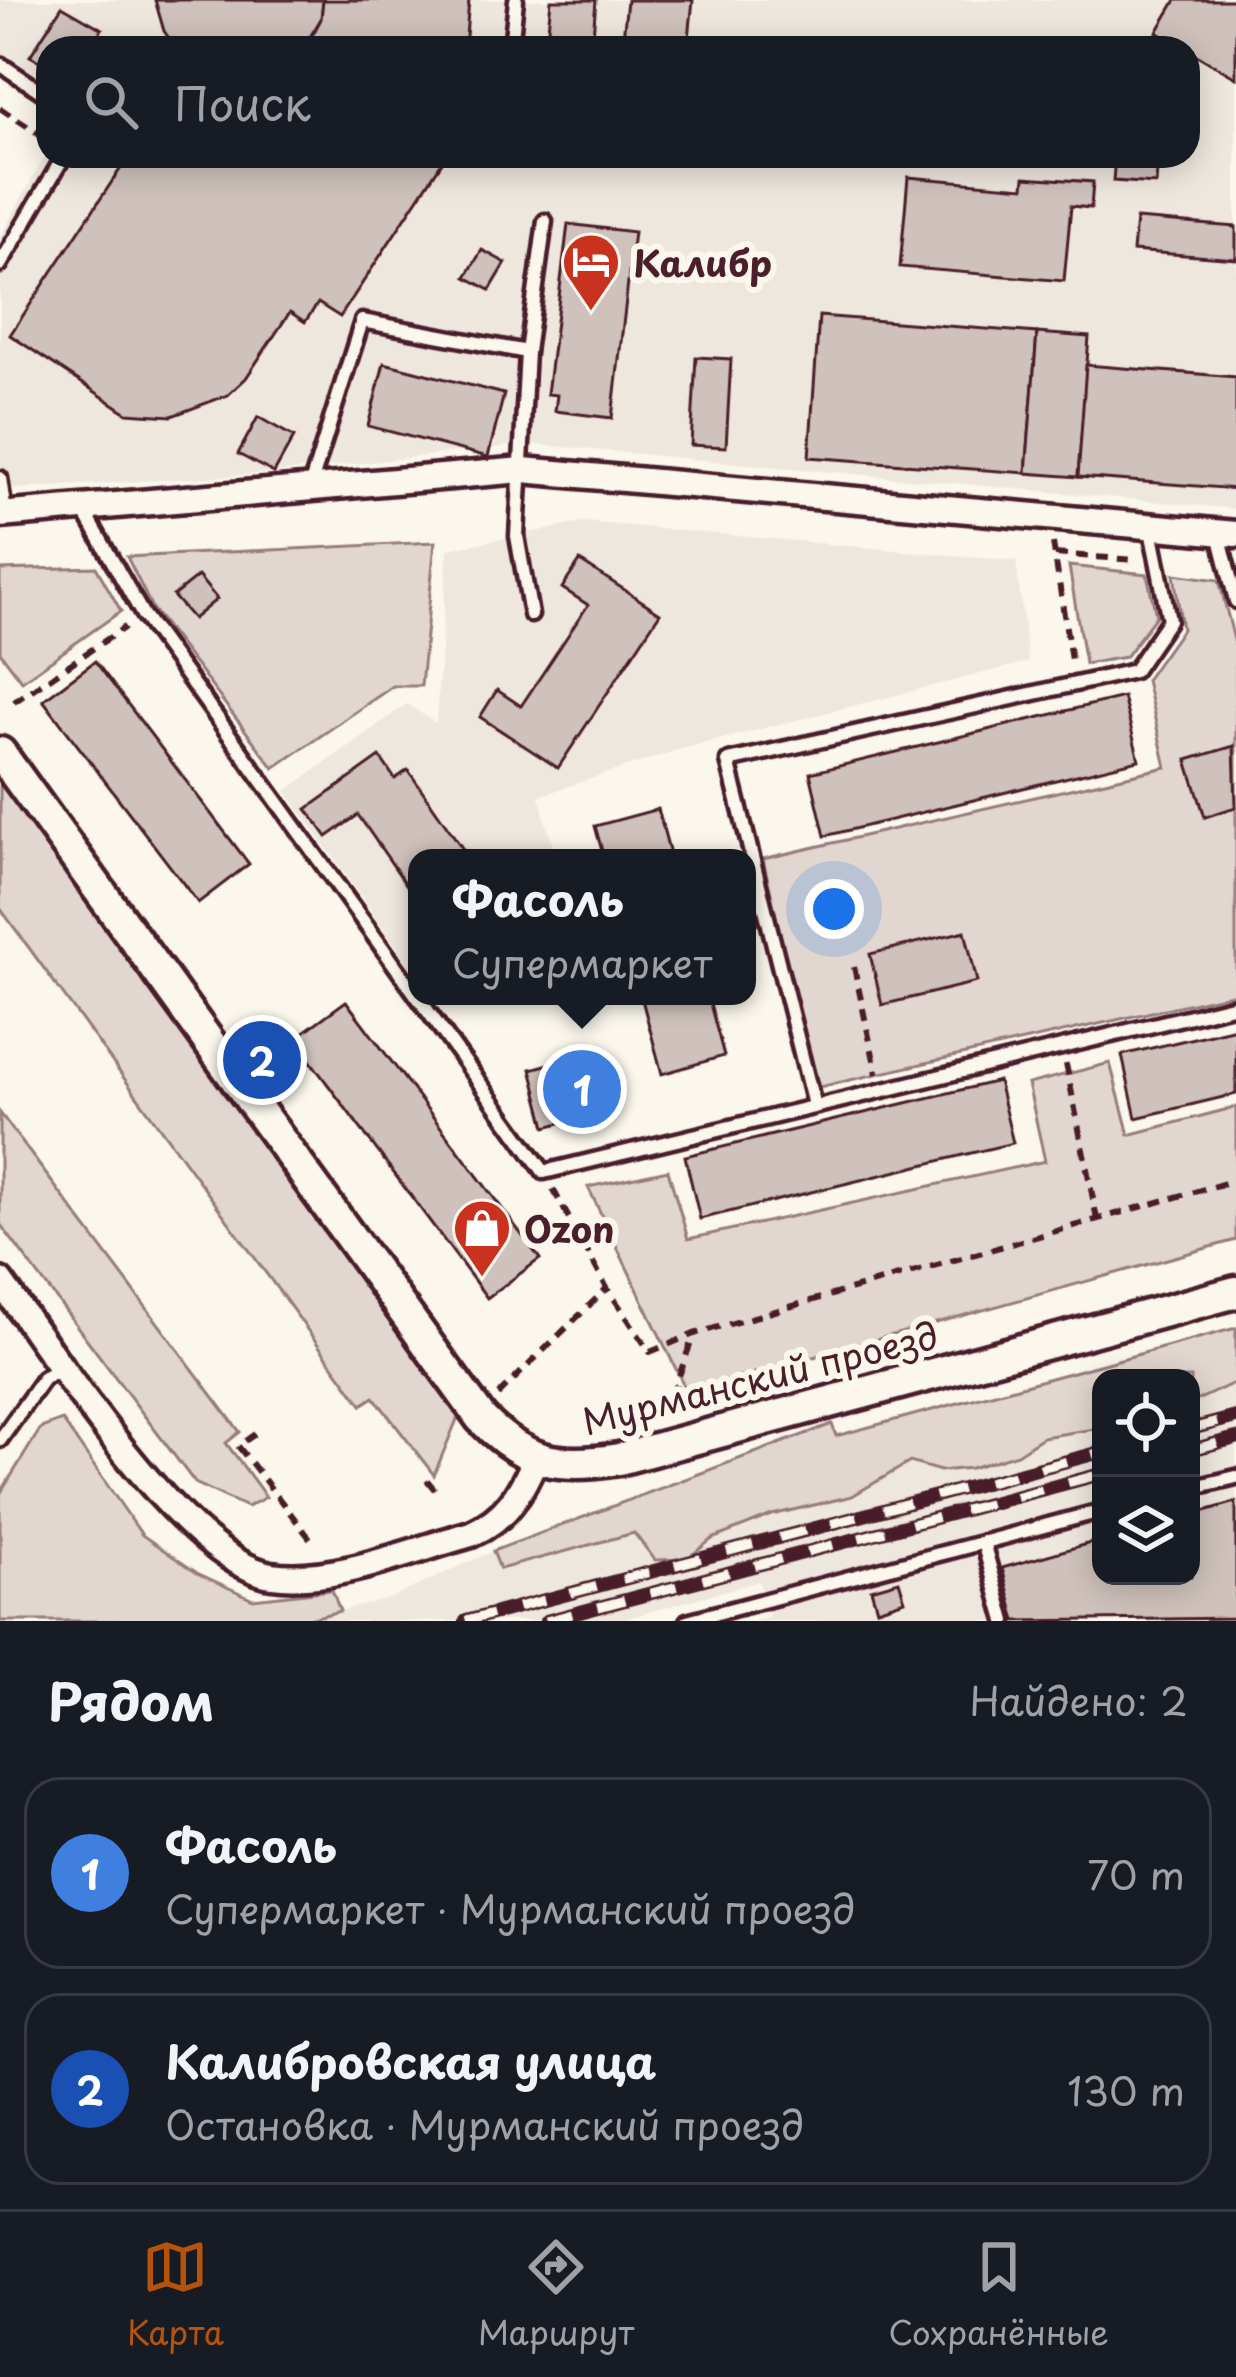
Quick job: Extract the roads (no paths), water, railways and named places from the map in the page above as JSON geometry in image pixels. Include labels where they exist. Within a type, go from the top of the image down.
[{"type":"street","points":[[3,515],[523,470],[1228,533]]},
{"type":"street","points":[[0,753],[481,1418],[510,1444],[536,1458],[511,1509],[492,1525],[331,1572],[267,1575],[237,1561],[170,1504],[118,1446],[0,1281]]},
{"type":"street","name":"Мурманский проезд","points":[[536,1458],[584,1465],[653,1449],[1236,1292]]},
{"type":"lane","points":[[512,36],[516,0]]},
{"type":"lane","points":[[0,64],[36,88]]},
{"type":"lane","points":[[0,265],[57,168]]},
{"type":"lane","points":[[531,615],[517,536],[527,352],[545,221]]},
{"type":"lane","points":[[310,488],[362,321],[527,352]]},
{"type":"lane","points":[[0,478],[3,515]]},
{"type":"lane","points":[[82,507],[143,615],[408,983]]},
{"type":"lane","points":[[750,849],[728,761],[1134,671],[1169,620],[1150,525]]},
{"type":"lane","points":[[1228,533],[1236,601]]},
{"type":"lane","points":[[756,873],[814,1105]]},
{"type":"lane","points":[[423,1005],[544,1172],[1236,1005]]},
{"type":"lane","points":[[0,1440],[43,1379],[63,1366]]},
{"type":"lane","points":[[1200,1486],[1236,1477]]},
{"type":"lane","points":[[687,1621],[1092,1513]]},
{"type":"lane","points":[[983,1541],[1005,1621]]},
{"type":"railway","points":[[1200,1427],[1236,1417]]},
{"type":"railway","points":[[1200,1448],[1236,1438]]},
{"type":"railway","points":[[466,1621],[1092,1454]]},
{"type":"railway","points":[[546,1621],[1092,1476]]},
{"type":"place","name":"Калибр","points":[[591,313]]},
{"type":"place","name":"Калибровская улица","points":[[262,1060]]},
{"type":"place","name":"Фасоль","points":[[582,1089]]},
{"type":"place","name":"Ozon","points":[[482,1279]]}]
